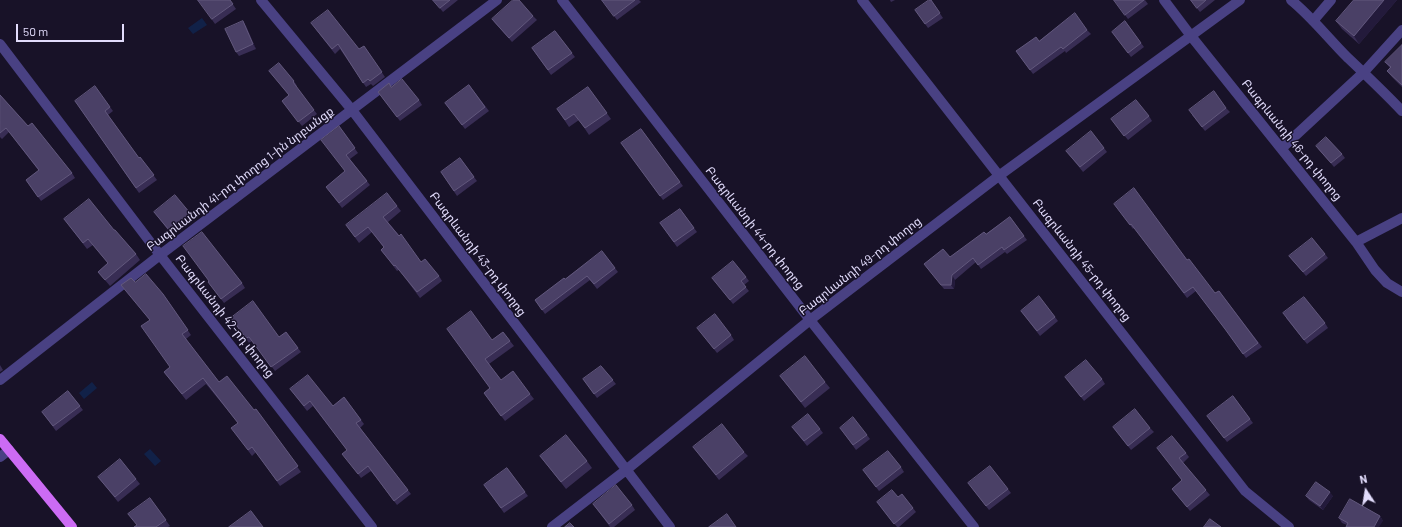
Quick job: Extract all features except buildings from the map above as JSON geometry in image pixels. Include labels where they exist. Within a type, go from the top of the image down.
[{"type":"main road","points":[[0,439],[68,526]]},
{"type":"street","name":"Բագրևանդի 43-րդ փողոց","points":[[262,0],[352,110],[670,527]]},
{"type":"street","name":"Բագրևանդի 41-րդ փողոց 1-ին նրբանցք","points":[[0,380],[160,254],[497,0]]},
{"type":"street","name":"Բագրևանդի 44-րդ փողոց","points":[[562,0],[810,320],[974,527]]},
{"type":"street","name":"Բագրևանդի 45-րդ փողոց","points":[[862,0],[1245,491],[1289,527]]},
{"type":"street","name":"Բագրևանդի 46-րդ փողոց","points":[[1164,0],[1191,36],[1356,242],[1375,270],[1387,283],[1402,292]]},
{"type":"street","name":"Բագրևանդի 49-րդ փողոց","points":[[552,527],[626,470],[810,320],[1000,175],[1240,0]]},
{"type":"street","points":[[1291,0],[1402,111]]},
{"type":"street","points":[[1313,21],[1331,0]]},
{"type":"street","points":[[1282,148],[1364,72],[1402,30]]},
{"type":"street","name":"Բագրևանդի 42-րդ փողոց","points":[[0,44],[160,254],[372,527]]},
{"type":"street","points":[[1356,242],[1402,218]]},
{"type":"street","points":[[0,457],[9,450]]},
{"type":"water","points":[[202,18],[207,25],[193,34],[188,28]]},
{"type":"water","points":[[92,382],[97,388],[84,399],[79,393]]},
{"type":"water","points":[[150,449],[161,461],[155,466],[144,454]]}]
